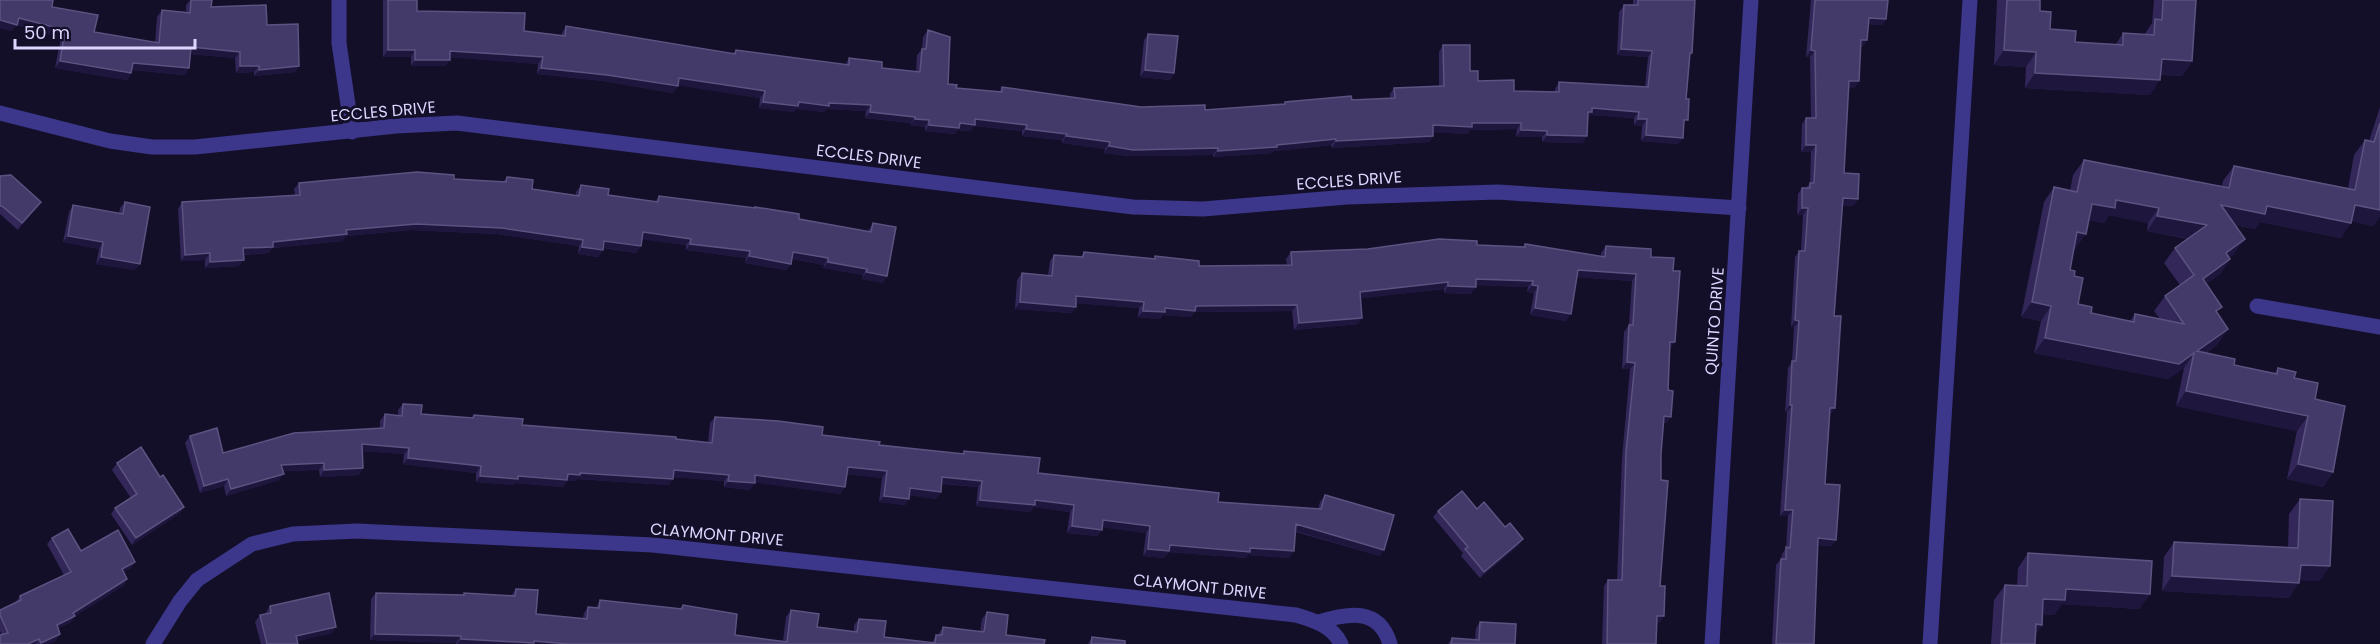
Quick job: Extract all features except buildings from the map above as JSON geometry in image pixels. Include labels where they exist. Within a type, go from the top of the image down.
[{"type":"street","points":[[339,0],[339,43],[352,132]]},
{"type":"street","name":"QUINTO DRIVE","points":[[1712,644],[1751,0]]},
{"type":"street","points":[[1930,644],[1970,0]]},
{"type":"street","name":"ECCLES DRIVE","points":[[0,112],[110,141],[152,147],[195,147],[396,126],[457,123],[1133,207],[1203,209],[1347,197],[1498,192],[1739,208]]},
{"type":"street","points":[[2257,306],[2380,327]]},
{"type":"street","name":"CLAYMONT DRIVE","points":[[153,644],[180,601],[197,580],[252,544],[293,534],[357,531],[653,545],[1296,615],[1319,622],[1339,638],[1341,644]]},
{"type":"street","name":"CLAYMONT DRIVE","points":[[1319,622],[1341,615],[1360,614],[1376,622],[1388,637],[1390,644]]}]
